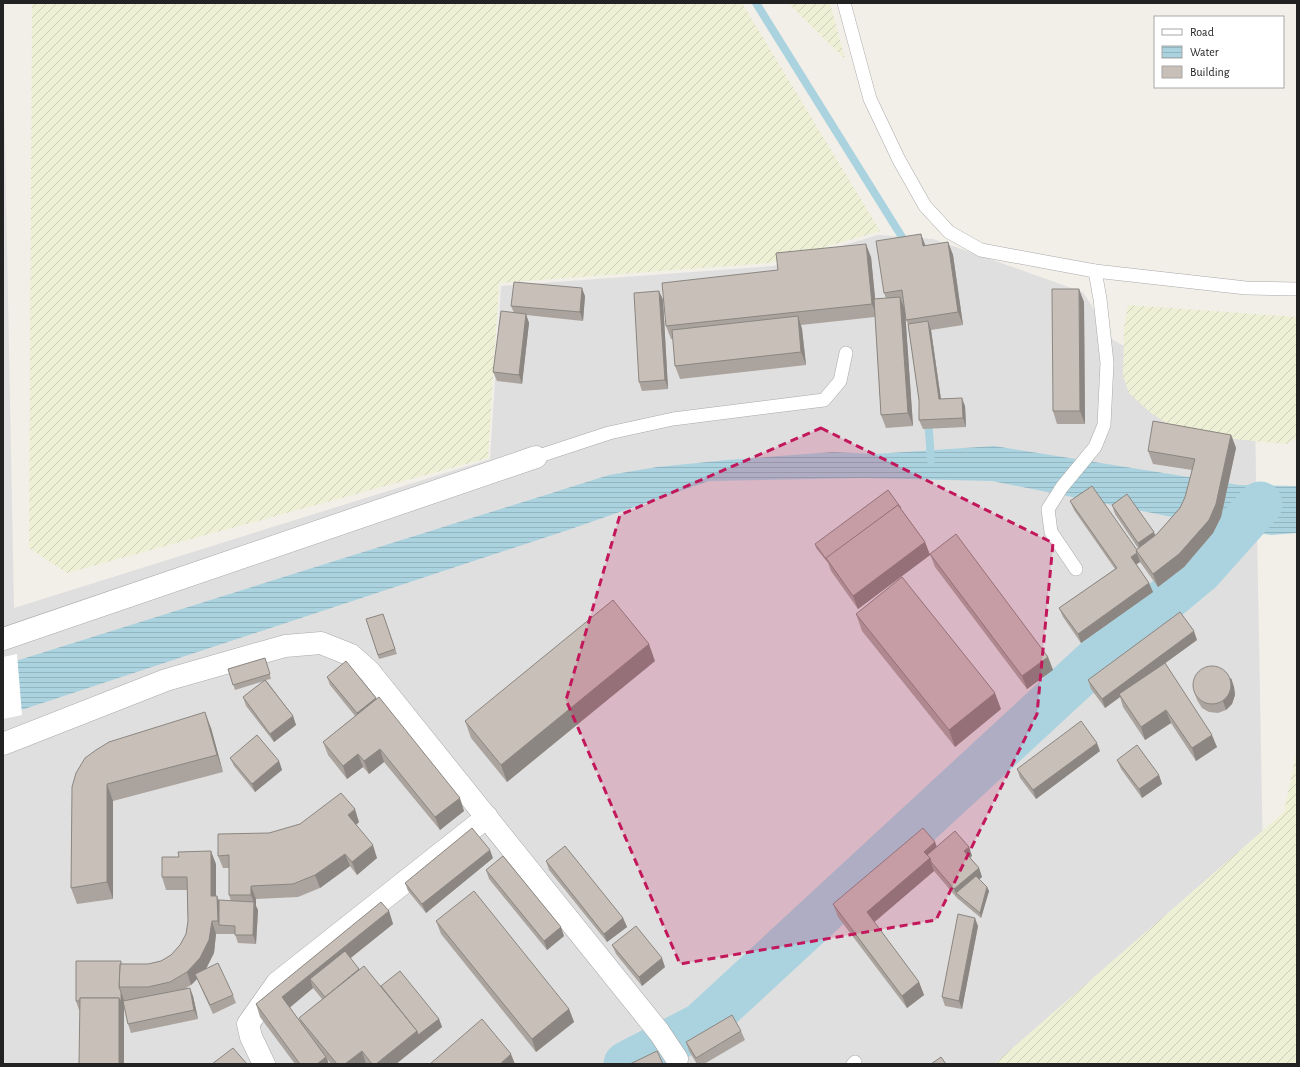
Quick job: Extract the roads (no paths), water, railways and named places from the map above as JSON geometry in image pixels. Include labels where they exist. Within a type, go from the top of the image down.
[{"type":"street","points":[[3,639],[536,457]]},
{"type":"street","points":[[3,744],[166,680],[285,646],[320,643],[351,655],[369,672],[487,817],[658,1032],[679,1062]]},
{"type":"street","points":[[264,1064],[251,1037],[248,1024],[277,983],[487,817]]},
{"type":"lane","points":[[844,3],[870,99],[899,160],[925,206],[949,232],[982,250],[1095,271],[1246,288],[1297,289]]},
{"type":"lane","points":[[1076,569],[1051,532],[1048,509],[1062,487],[1095,447],[1104,425],[1107,363],[1100,299],[1095,271]]},
{"type":"lane","points":[[536,457],[609,433],[673,418],[824,400],[840,381],[846,353]]},
{"type":"water","points":[[994,446],[1239,485],[1297,486],[1297,533],[1271,535],[1232,529],[992,481],[862,478],[709,481],[565,531],[3,716],[3,665],[609,475],[657,467],[833,452],[875,454]]},
{"type":"waterway","points":[[756,3],[902,237],[904,246]]},
{"type":"waterway","points":[[928,418],[931,460]]},
{"type":"waterway","points":[[626,1064],[701,1025],[1123,635],[1200,571],[1260,504]]}]
